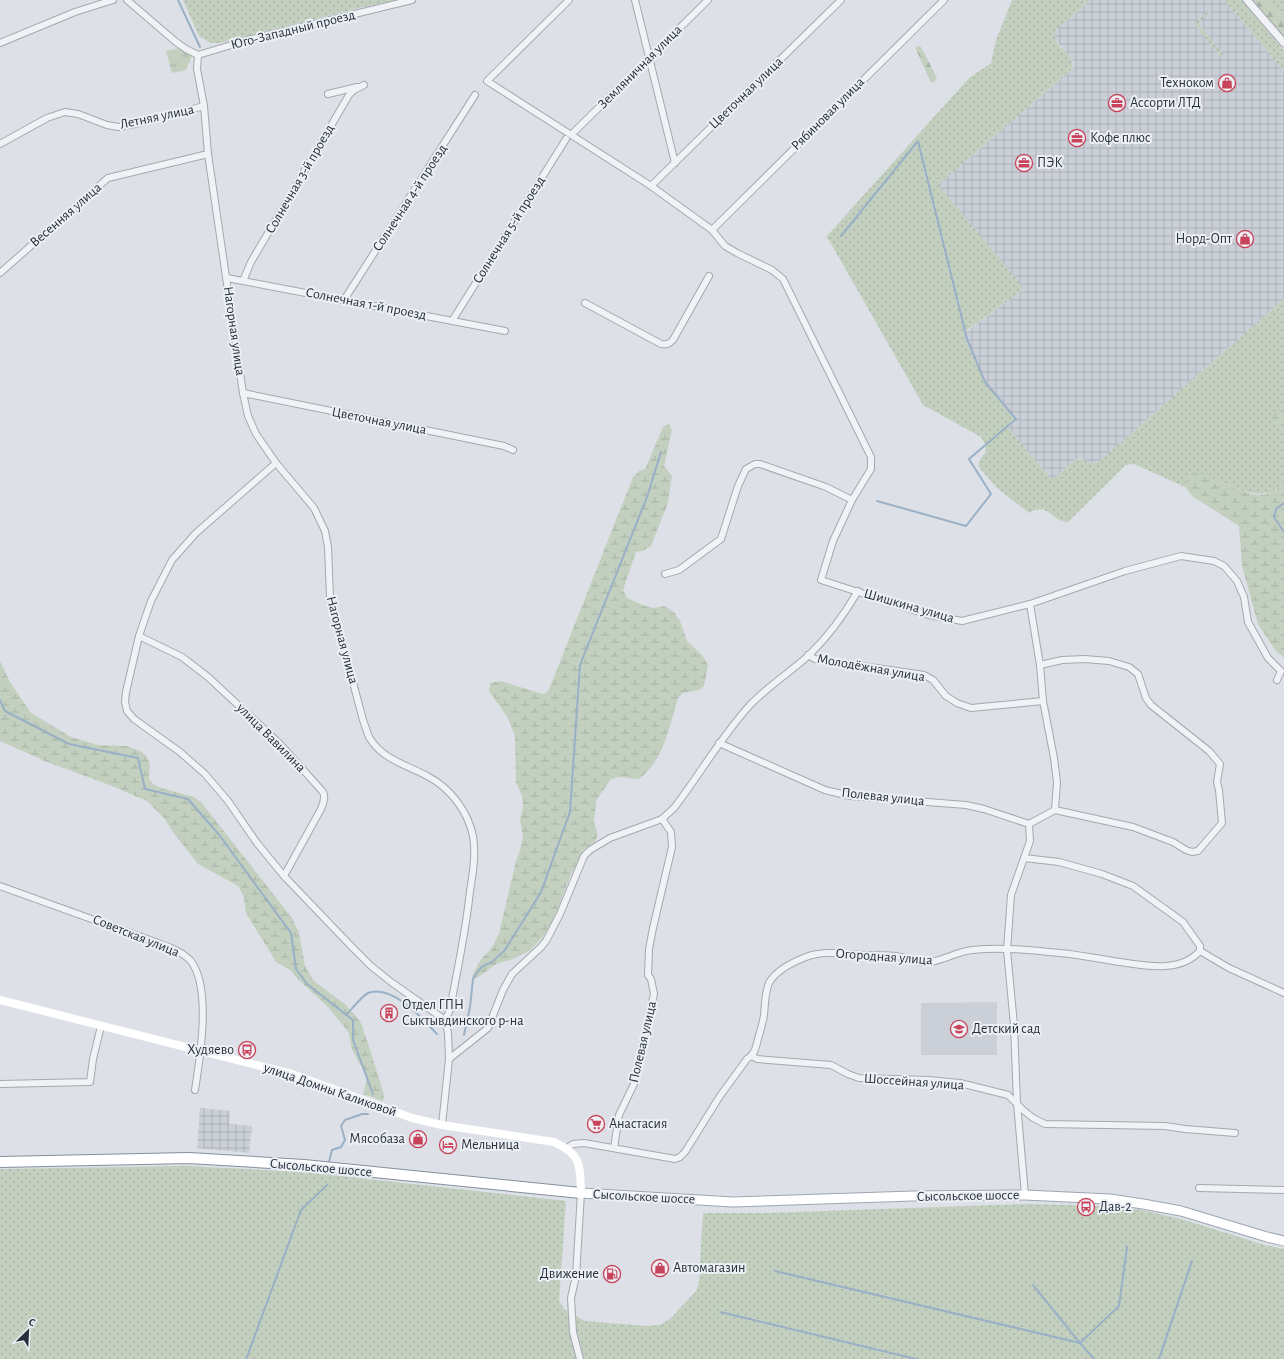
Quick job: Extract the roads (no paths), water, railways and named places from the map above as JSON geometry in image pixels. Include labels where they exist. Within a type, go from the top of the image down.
[{"type":"highway","name":"Сысольское шоссе","points":[[0,1162],[189,1158],[304,1165],[581,1193]]},
{"type":"main road","name":"улица Домны Каликовой","points":[[0,1000],[292,1074],[412,1118],[442,1125],[554,1142],[567,1148]]},
{"type":"main road","points":[[567,1148],[576,1158],[580,1168],[581,1193]]},
{"type":"main road","name":"Сысольское шоссе","points":[[581,1193],[733,1202],[913,1196],[1025,1195],[1110,1199],[1181,1211],[1284,1241]]},
{"type":"street","points":[[0,43],[75,12],[113,0]]},
{"type":"street","points":[[127,0],[176,42],[198,55]]},
{"type":"street","name":"Юго-Западный проезд","points":[[198,55],[248,40],[412,0]]},
{"type":"street","name":"Шишкина улица","points":[[569,0],[488,80],[651,186],[712,230],[726,246],[772,270],[783,279],[871,457],[871,469],[852,500],[833,542],[821,580],[929,615],[962,621],[1030,604],[1125,571],[1181,556],[1214,561],[1224,566],[1237,581],[1244,597],[1248,622],[1268,658],[1281,671],[1277,680]]},
{"type":"street","points":[[635,0],[674,163]]},
{"type":"street","name":"Земляничная улица","points":[[572,134],[708,0]]},
{"type":"street","name":"Цветочная улица","points":[[651,186],[841,0]]},
{"type":"street","name":"Рябиновая улица","points":[[712,230],[944,0]]},
{"type":"street","points":[[1247,0],[1284,43]]},
{"type":"street","name":"Нагорная улица","points":[[198,55],[197,69],[204,106],[208,154],[243,393],[248,416],[256,434],[276,463],[314,508],[324,532],[328,547],[330,596],[363,720],[369,737],[379,750],[390,759],[430,778],[445,788],[456,800],[466,818],[473,836],[474,859],[467,922],[450,1010],[445,1020],[448,1034],[449,1059],[442,1125]]},
{"type":"street","name":"Солнечная 3-й проезд","points":[[243,280],[251,262],[349,95],[354,90],[364,85],[328,94]]},
{"type":"street","name":"Солнечная 4-й проезд","points":[[344,300],[475,95]]},
{"type":"street","name":"Летняя улица","points":[[0,144],[47,118],[65,112],[78,114],[118,127],[136,124],[204,106]]},
{"type":"street","name":"Солнечная 5-й проезд","points":[[452,321],[566,139]]},
{"type":"street","name":"Весенняя улица","points":[[0,273],[108,178],[208,154]]},
{"type":"street","points":[[585,303],[665,345],[669,344],[673,340],[709,276]]},
{"type":"street","name":"Солнечная 1-й проезд","points":[[227,278],[505,331]]},
{"type":"street","name":"Цветочная улица","points":[[243,393],[504,446],[514,450]]},
{"type":"street","points":[[276,463],[196,534],[172,560],[151,601],[139,636],[126,692],[125,702],[127,711],[134,719],[180,752],[205,774],[228,801],[257,844],[284,876],[371,966],[445,1020]]},
{"type":"street","points":[[665,574],[679,570],[720,539],[738,486],[746,469],[755,464],[760,464],[826,487],[852,500]]},
{"type":"street","points":[[449,1059],[488,1028],[502,990],[512,974],[541,947],[546,940],[560,914],[584,856],[590,850],[610,838],[662,819],[674,808],[734,723],[752,704],[808,656],[828,635],[844,614],[858,591]]},
{"type":"street","points":[[1030,604],[1040,665],[1043,701],[1057,782],[1055,810]]},
{"type":"street","name":"улица Вавилина","points":[[139,636],[182,657],[208,677],[280,744],[325,795],[320,809],[284,876]]},
{"type":"street","name":"Молодёжная улица","points":[[808,656],[815,659],[924,676],[933,680],[946,696],[957,704],[971,708],[1043,701]]},
{"type":"street","points":[[1025,1195],[1017,1103],[1014,1025],[1007,950],[1011,895],[1030,841],[1029,824],[1055,810],[1133,827],[1173,842],[1192,852],[1198,851],[1222,823],[1219,790],[1216,782],[1220,764],[1210,751],[1151,705],[1146,698],[1138,674],[1129,667],[1109,661],[1085,659],[1062,660],[1040,665]]},
{"type":"street","name":"Полевая улица","points":[[719,743],[825,790],[850,796],[966,804],[1029,824]]},
{"type":"street","name":"Полевая улица","points":[[614,1148],[619,1115],[634,1084],[654,994],[651,979],[648,975],[649,949],[673,839],[672,832],[662,819]]},
{"type":"street","points":[[1024,858],[1059,862],[1102,874],[1133,886],[1184,922],[1200,946],[1200,951],[1229,968],[1284,993]]},
{"type":"street","name":"Советская улица","points":[[0,886],[181,952],[195,967],[201,982],[201,1051],[195,1090]]},
{"type":"street","name":"Огородная улица","points":[[567,1148],[573,1144],[584,1144],[675,1159],[680,1157],[685,1152],[720,1096],[747,1059],[752,1056],[755,1050],[763,1018],[767,990],[770,981],[778,972],[790,963],[808,956],[824,953],[895,956],[920,962],[943,960],[956,954],[971,950],[1007,950],[1060,953],[1152,967],[1168,966],[1183,962],[1195,957],[1200,951]]},
{"type":"street","points":[[0,1084],[90,1082],[93,1058],[102,1026]]},
{"type":"street","name":"Шоссейная улица","points":[[752,1056],[757,1059],[831,1065],[859,1078],[928,1080],[960,1083],[1008,1095],[1033,1118],[1045,1124],[1165,1126],[1236,1133]]},
{"type":"street","points":[[1199,1188],[1284,1190]]},
{"type":"street","points":[[580,1359],[573,1332],[571,1298],[576,1276],[581,1193]]},
{"type":"waterway","points":[[178,0],[200,47]]},
{"type":"waterway","points":[[841,236],[918,141],[967,339],[985,382],[1016,419],[969,459],[991,494],[966,526],[877,501]]},
{"type":"waterway","points":[[464,1035],[470,1007],[473,979],[483,966],[492,962],[505,950],[541,892],[570,812],[580,665],[647,497],[661,452]]},
{"type":"waterway","points":[[1284,503],[1276,509],[1274,517],[1284,532]]},
{"type":"waterway","points":[[0,700],[5,711],[69,744],[138,758],[145,789],[188,799],[220,836],[291,933],[296,969],[307,984],[353,1020],[353,1040],[373,1094]]},
{"type":"waterway","points":[[346,1015],[368,993],[387,993],[406,1004],[437,1034]]},
{"type":"waterway","points":[[329,1162],[332,1150],[341,1147],[345,1140],[341,1126],[345,1120],[362,1114],[368,1114]]},
{"type":"waterway","points":[[246,1359],[301,1210],[328,1184]]},
{"type":"waterway","points":[[1033,1285],[1080,1343],[1119,1306],[1127,1247]]},
{"type":"waterway","points":[[1159,1359],[1192,1261]]},
{"type":"waterway","points":[[775,1271],[1080,1343],[1094,1359]]},
{"type":"waterway","points":[[720,1312],[916,1359]]},
{"type":"place","name":"Техноком","points":[[1227,83]]},
{"type":"place","name":"Ассорти ЛТД","points":[[1117,103]]},
{"type":"place","name":"Кофе плюс","points":[[1077,138]]},
{"type":"place","name":"ПЭК","points":[[1024,163]]},
{"type":"place","name":"Норд-Опт","points":[[1245,239]]},
{"type":"place","name":"Отдел ГПН Сыктывдинского р-на","points":[[389,1013]]},
{"type":"place","name":"Детский сад","points":[[959,1029]]},
{"type":"place","name":"Худяево","points":[[247,1050]]},
{"type":"place","name":"Анастасия","points":[[596,1124]]},
{"type":"place","name":"Мясобаза","points":[[418,1139]]},
{"type":"place","name":"Мельница","points":[[448,1145]]},
{"type":"place","name":"Дав-2","points":[[1086,1207]]},
{"type":"place","name":"Автомагазин","points":[[660,1268]]},
{"type":"place","name":"Движение","points":[[612,1274]]}]
